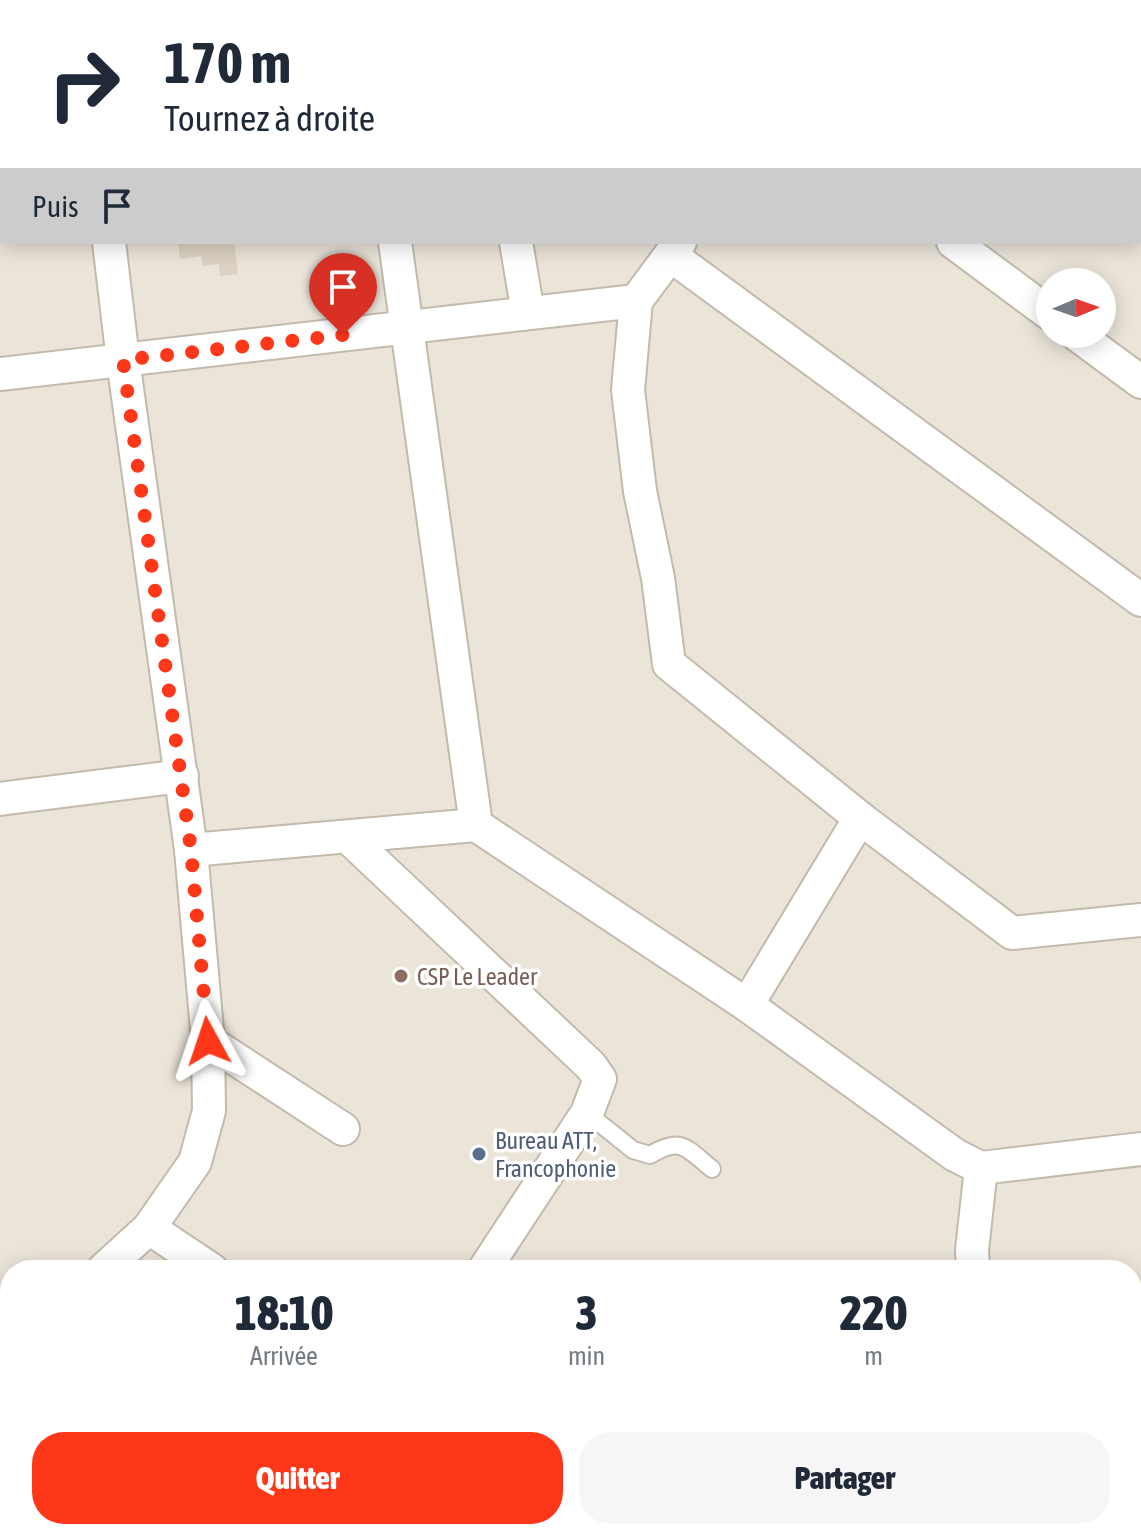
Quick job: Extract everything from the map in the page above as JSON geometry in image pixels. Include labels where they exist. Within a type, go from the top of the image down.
[{"type":"street","points":[[109,244],[191,850],[208,1041],[209,1111],[195,1162],[149,1228],[114,1260]]},
{"type":"street","points":[[395,244],[476,825]]},
{"type":"street","points":[[516,244],[528,313]]},
{"type":"street","points":[[956,244],[1036,304]]},
{"type":"street","points":[[1141,600],[675,249],[636,301],[628,390],[640,491],[658,578],[669,664],[860,818],[1012,933],[1141,920]]},
{"type":"street","points":[[0,374],[636,301]]},
{"type":"street","points":[[1095,348],[1141,382]]},
{"type":"street","points":[[0,799],[182,776]]},
{"type":"street","points":[[747,1005],[860,818]]},
{"type":"street","points":[[191,850],[476,825],[747,1005],[955,1155],[981,1168],[1141,1149]]},
{"type":"street","points":[[348,837],[591,1066],[600,1079],[587,1113],[491,1260]]},
{"type":"street","points":[[208,1041],[343,1129]]},
{"type":"street","points":[[972,1260],[981,1168]]},
{"type":"street","points":[[149,1228],[197,1260]]},
{"type":"lane","points":[[587,1113],[633,1150],[650,1155],[668,1144],[685,1147],[712,1169]]},
{"type":"shaded area","points":[[0,244],[1141,244],[1141,1260],[0,1260]]},
{"type":"building","points":[[178,244],[234,244],[238,274],[220,276],[219,264],[203,266],[201,256],[180,259]]},
{"type":"place","name":"CSP Le Leader","points":[[401,976]]},
{"type":"place","name":"Bureau ATT, Francophonie","points":[[479,1154]]},
{"type":"route","points":[[208,1041],[182,776],[123,360],[343,335]]}]
